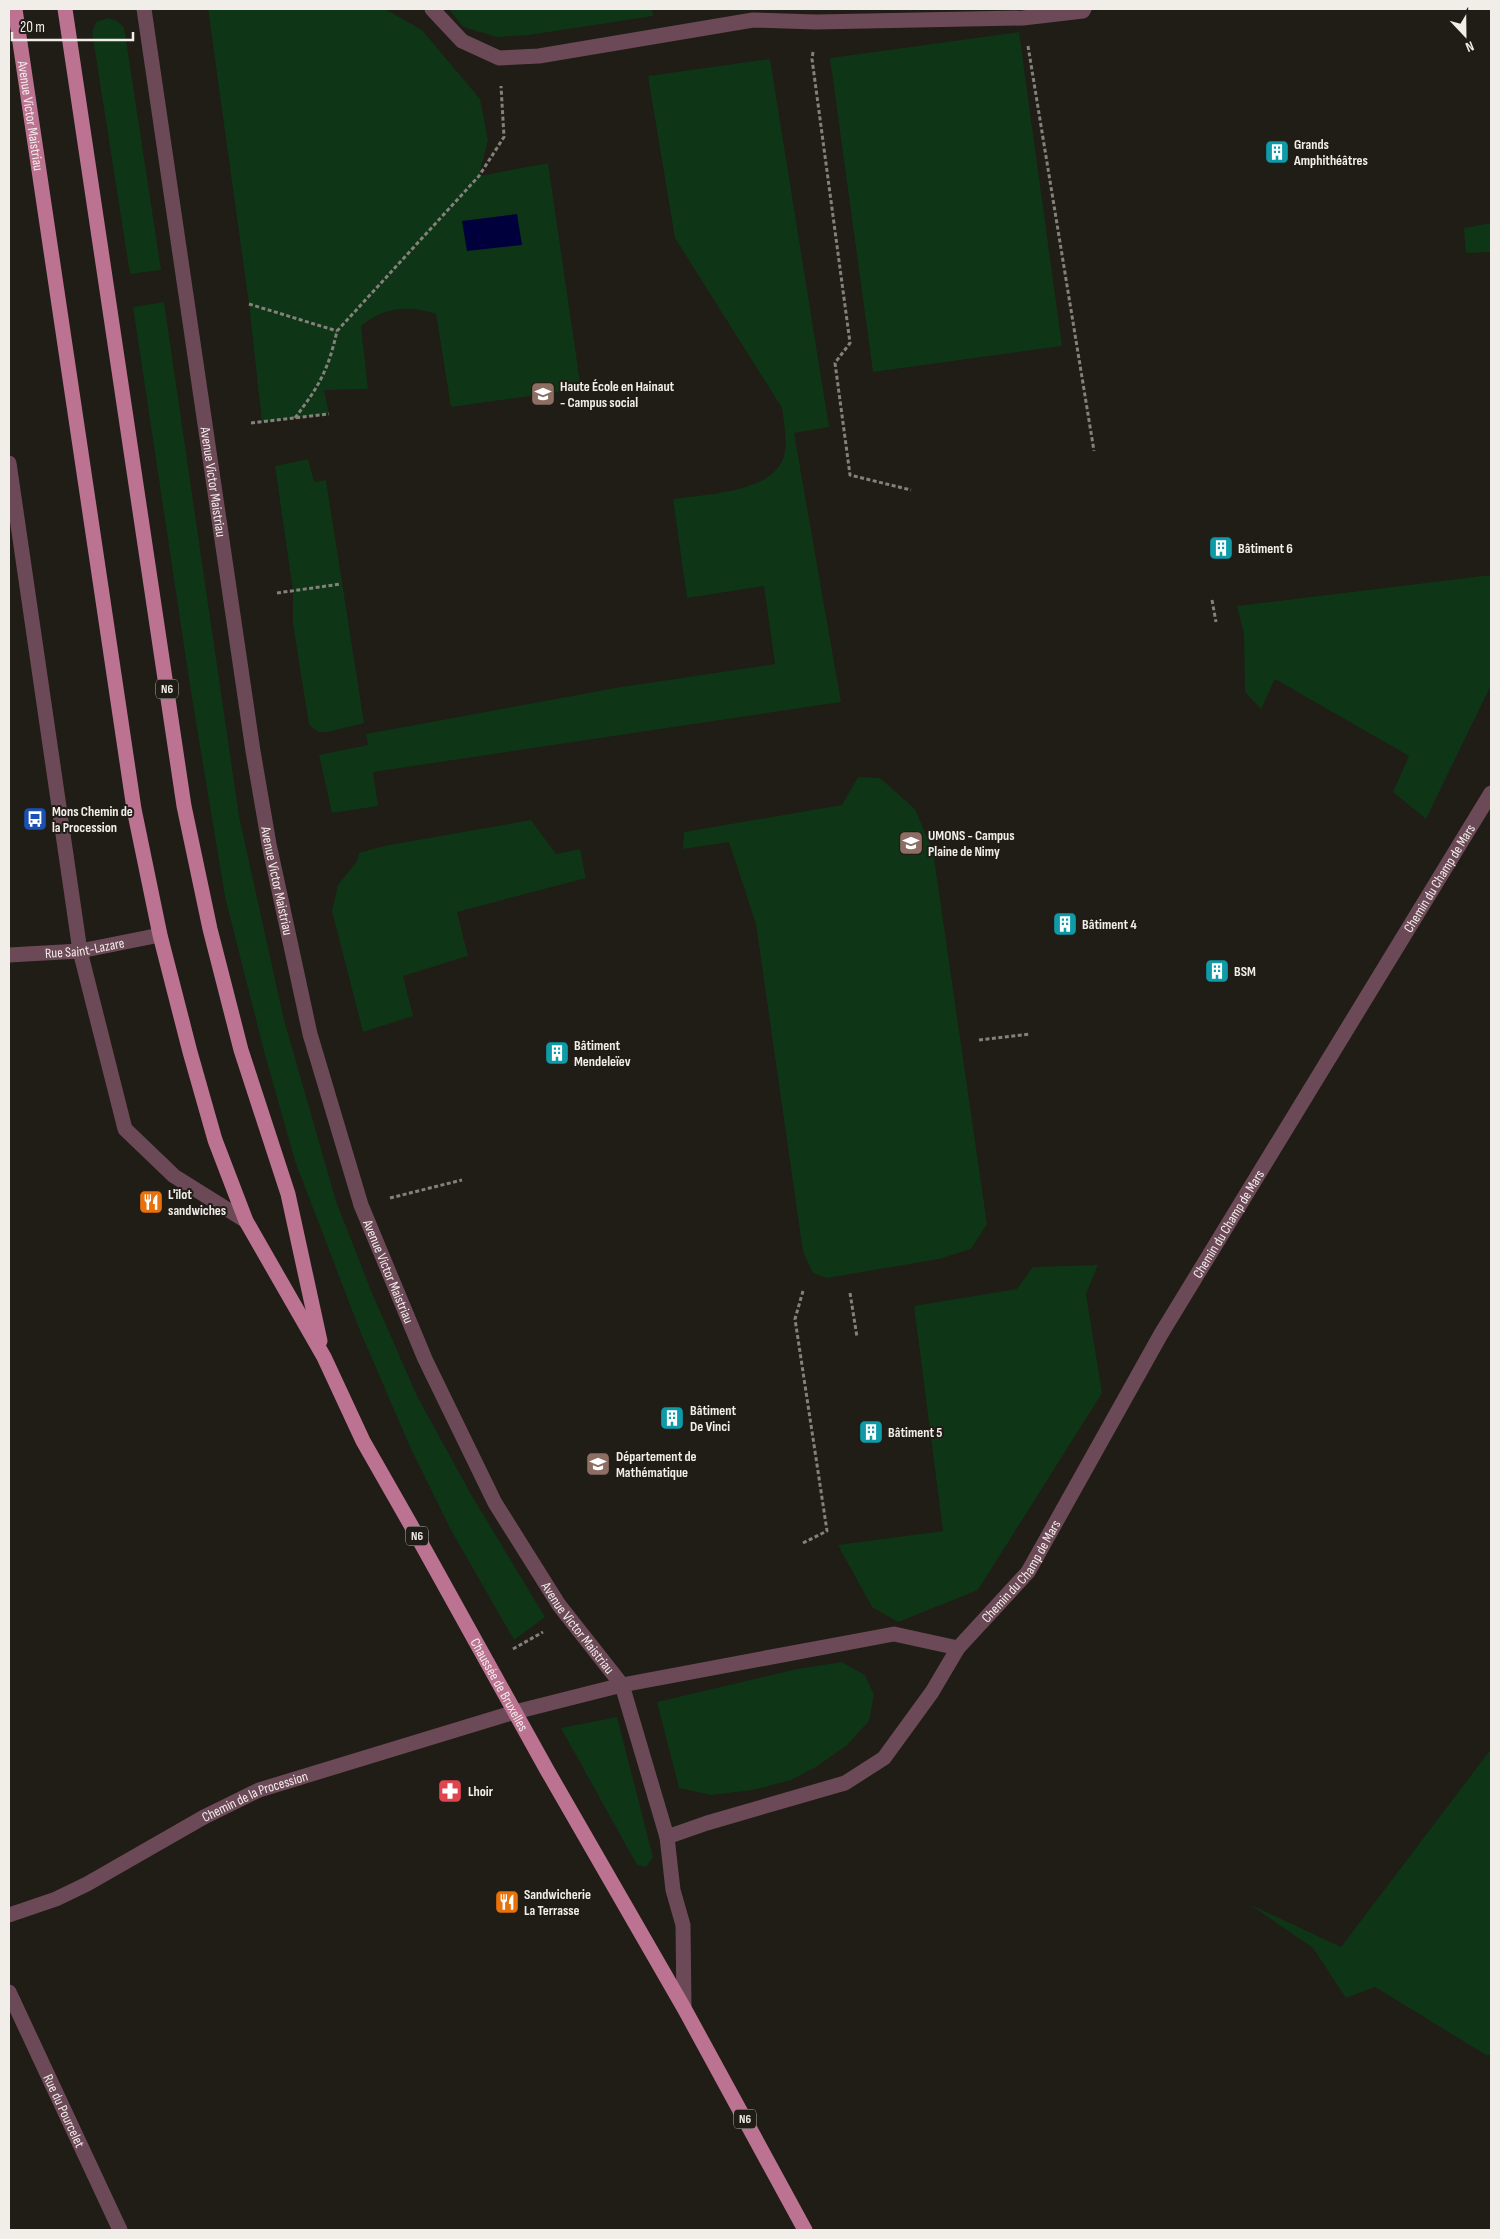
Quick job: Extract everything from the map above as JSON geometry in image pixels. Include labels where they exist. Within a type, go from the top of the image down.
[{"type":"main road","name":"Avenue Victor Maistriau","points":[[15,9],[134,809],[160,934],[190,1052],[213,1131],[246,1221],[324,1357]]},
{"type":"main road","name":"N6","points":[[65,9],[184,806],[210,929],[241,1050],[288,1194],[324,1357]]},
{"type":"main road","name":"Chaussée de Bruxelles","points":[[324,1357],[363,1441],[684,2008],[805,2230]]},
{"type":"street","name":"Avenue Victor Maistriau","points":[[144,9],[252,741],[269,844],[310,1034],[362,1206],[425,1359],[495,1503],[559,1605],[622,1685]]},
{"type":"street","points":[[432,9],[462,41],[499,58],[539,56],[753,20],[814,15],[1023,18],[1098,9]]},
{"type":"street","name":"Avenue Victor Maistriau","points":[[9,463],[80,951],[126,1129],[174,1176],[246,1221]]},
{"type":"street","name":"Chemin du Champ de Mars","points":[[667,1837],[707,1823],[845,1783],[884,1758],[932,1692],[958,1648],[1028,1572],[1161,1334],[1491,793]]},
{"type":"street","name":"Rue Saint-Lazare","points":[[9,955],[80,951],[160,934]]},
{"type":"street","points":[[515,1712],[622,1685],[894,1634],[958,1648]]},
{"type":"street","name":"Chaussée de Bruxelles","points":[[622,1685],[667,1837],[673,1890],[683,1926],[684,2008]]},
{"type":"street","name":"Chemin de la Procession","points":[[9,1915],[56,1899],[87,1884],[204,1817],[259,1790],[515,1712]]},
{"type":"street","name":"Rue du Pourcelet","points":[[9,1992],[120,2230]]},
{"type":"path","points":[[814,15],[812,59],[850,343],[835,363],[850,475],[911,490]]},
{"type":"path","points":[[1023,18],[1094,451]]},
{"type":"path","points":[[295,418],[317,389],[330,361],[337,331],[479,176],[504,137],[499,58]]},
{"type":"path","points":[[249,304],[337,331]]},
{"type":"path","points":[[251,423],[329,414]]},
{"type":"path","points":[[277,593],[340,584]]},
{"type":"path","points":[[1212,600],[1216,622]]},
{"type":"path","points":[[979,1040],[1030,1034]]},
{"type":"path","points":[[362,1206],[462,1180]]},
{"type":"path","points":[[803,1291],[795,1319],[826,1531],[803,1543]]},
{"type":"path","points":[[850,1293],[857,1337]]},
{"type":"path","points":[[488,1663],[569,1618]]},
{"type":"green space","points":[[208,9],[385,9],[422,30],[480,99],[488,140],[479,176],[548,163],[581,389],[451,407],[436,314],[406,309],[388,311],[361,326],[368,389],[324,390],[329,414],[262,422],[249,304]]},
{"type":"green space","points":[[449,9],[652,9],[653,16],[529,35],[497,37],[463,27]]},
{"type":"green space","points":[[108,18],[117,21],[124,27],[161,270],[130,274],[92,32],[96,22]]},
{"type":"green space","points":[[1019,32],[1062,346],[873,372],[830,58]]},
{"type":"green space","points":[[770,59],[829,427],[794,433],[841,702],[373,772],[378,806],[332,813],[319,755],[368,745],[366,734],[621,687],[775,664],[764,586],[687,598],[673,499],[734,490],[763,480],[774,472],[782,461],[785,449],[785,435],[782,408],[675,238],[648,76]]},
{"type":"green space","points":[[1491,223],[1491,252],[1466,253],[1464,228]]},
{"type":"green space","points":[[164,302],[239,816],[284,1020],[336,1201],[372,1293],[417,1396],[472,1496],[545,1617],[514,1640],[451,1530],[411,1449],[360,1331],[295,1161],[265,1055],[225,897],[191,692],[133,307]]},
{"type":"green space","points":[[308,459],[314,482],[326,480],[364,723],[328,732],[319,732],[309,725],[293,624],[293,591],[275,466]]},
{"type":"green space","points":[[1491,575],[1491,685],[1426,819],[1393,792],[1409,756],[1275,679],[1261,709],[1245,692],[1244,634],[1237,606]]},
{"type":"green space","points":[[858,777],[880,778],[915,809],[933,851],[987,1224],[971,1249],[939,1259],[827,1278],[813,1273],[803,1252],[756,924],[729,842],[683,849],[684,832],[842,805]]},
{"type":"green space","points":[[531,820],[556,854],[580,849],[586,878],[457,912],[468,956],[403,976],[413,1016],[363,1032],[332,911],[338,885],[357,861],[359,853],[384,846]]},
{"type":"green space","points":[[1098,1265],[1086,1294],[1102,1393],[978,1590],[898,1622],[872,1607],[838,1545],[943,1531],[914,1306],[1017,1289],[1033,1267]]},
{"type":"green space","points":[[842,1662],[865,1675],[874,1695],[869,1721],[846,1746],[816,1767],[791,1780],[753,1790],[711,1795],[679,1788],[657,1702],[797,1669]]},
{"type":"green space","points":[[617,1717],[653,1857],[646,1867],[637,1865],[561,1728]]},
{"type":"green space","points":[[1491,1749],[1491,2055],[1486,2055],[1375,1987],[1346,1998],[1313,1948],[1249,1904],[1341,1947]]},
{"type":"shaded area","points":[[517,214],[522,245],[467,251],[462,221]]},
{"type":"place","name":"Grands Amphithéâtres","points":[[1277,152]]},
{"type":"place","name":"Haute École en Hainaut - Campus social","points":[[543,394]]},
{"type":"place","name":"Bâtiment 6","points":[[1221,548]]},
{"type":"place","name":"Mons Chemin de la Procession","points":[[35,819]]},
{"type":"place","name":"UMONS - Campus Plaine de Nimy","points":[[911,843]]},
{"type":"place","name":"Bâtiment 4","points":[[1065,924]]},
{"type":"place","name":"BSM","points":[[1217,971]]},
{"type":"place","name":"Bâtiment Mendeleïev","points":[[557,1053]]},
{"type":"place","name":"L'îlot sandwiches","points":[[151,1202]]},
{"type":"place","name":"Bâtiment De Vinci","points":[[672,1418]]},
{"type":"place","name":"Bâtiment 5","points":[[871,1432]]},
{"type":"place","name":"Département de Mathématique","points":[[598,1464]]},
{"type":"place","name":"Lhoir","points":[[450,1791]]},
{"type":"place","name":"Sandwicherie La Terrasse","points":[[507,1902]]}]
